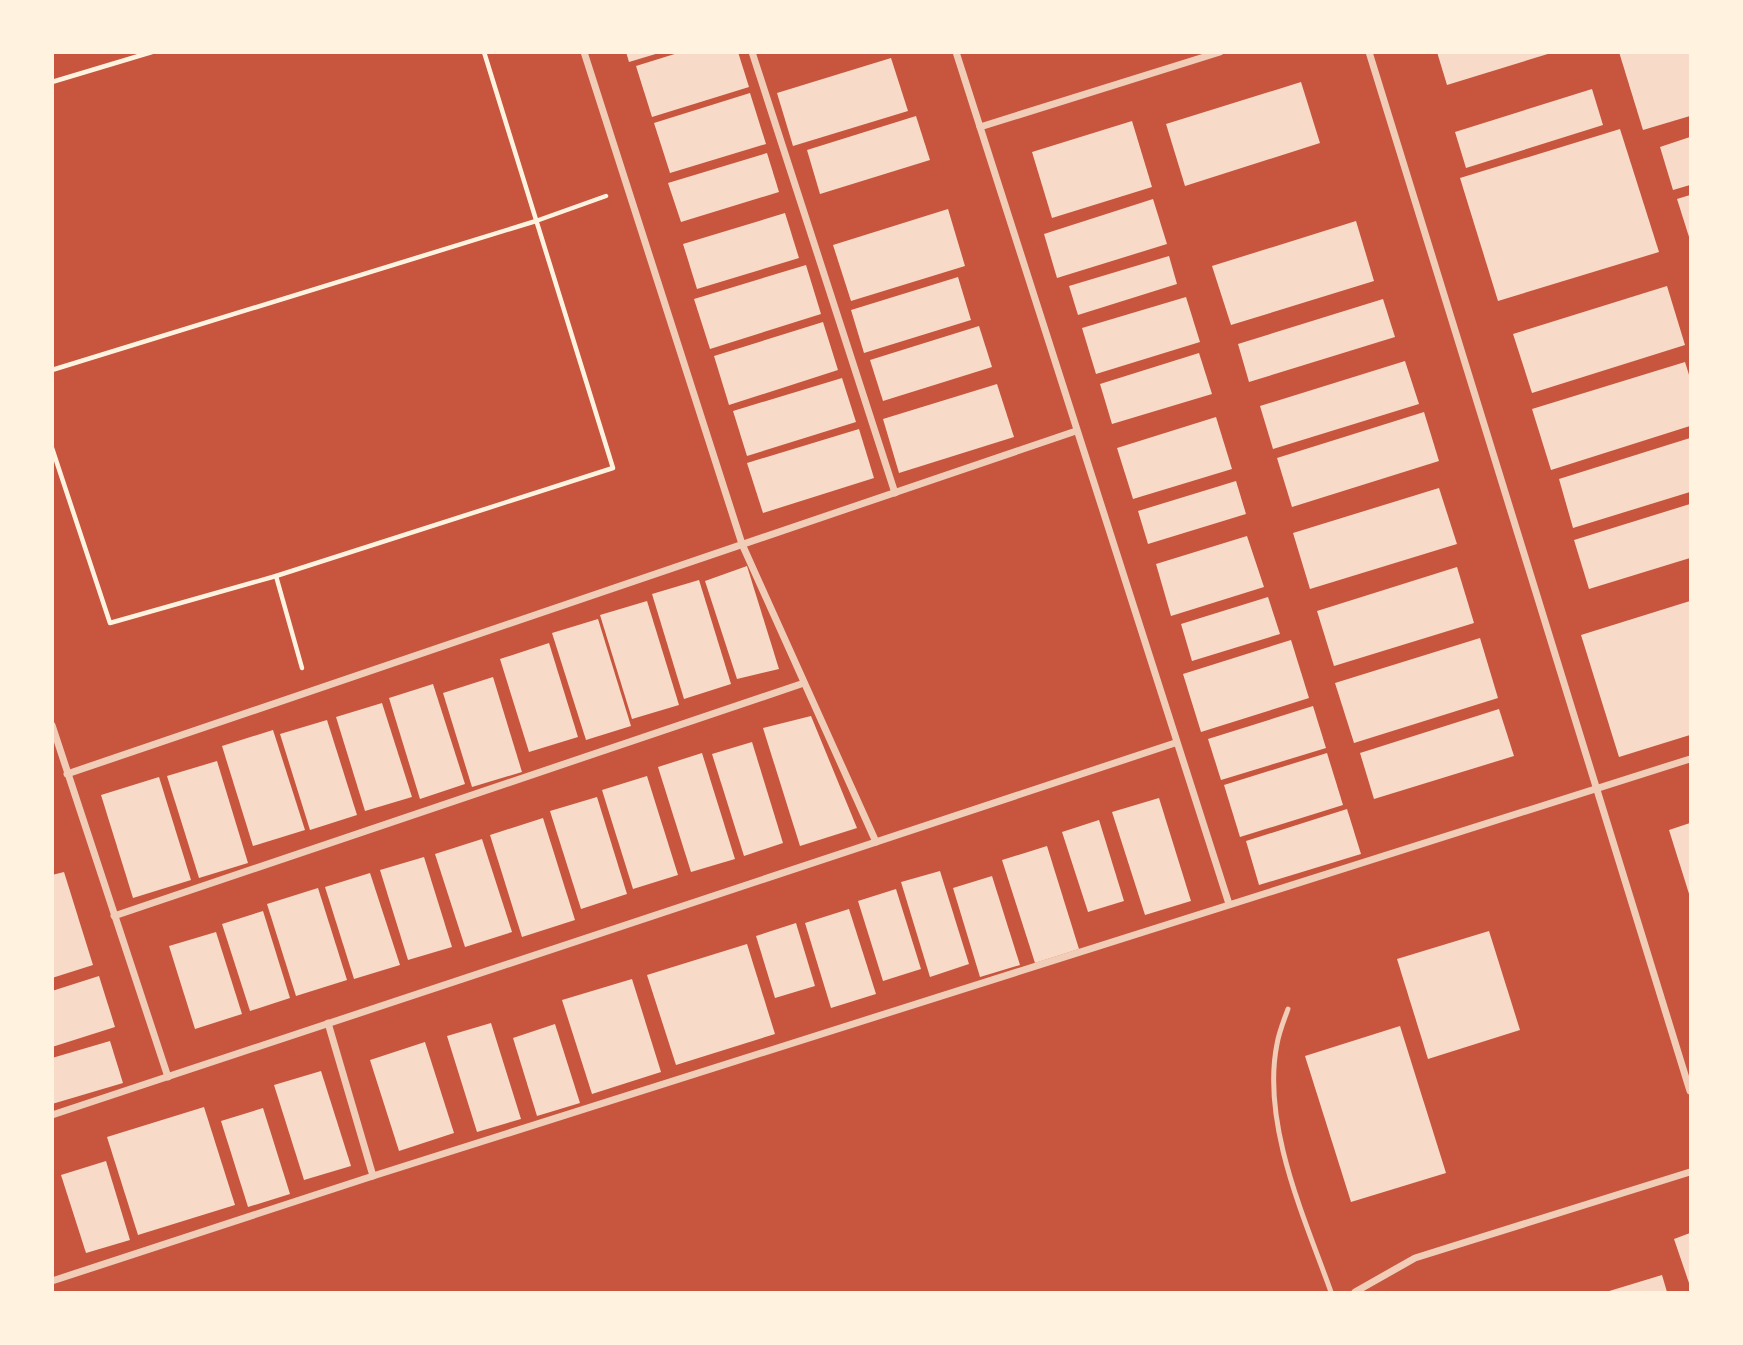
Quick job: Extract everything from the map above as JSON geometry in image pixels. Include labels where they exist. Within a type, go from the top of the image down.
[{"type":"street","points":[[584,52],[742,544],[876,842]]},
{"type":"street","points":[[752,52],[895,493]]},
{"type":"street","points":[[956,52],[1229,905]]},
{"type":"street","points":[[980,127],[1220,52]]},
{"type":"street","points":[[1369,52],[1690,1091]]},
{"type":"street","points":[[67,774],[1076,432]]},
{"type":"street","points":[[114,916],[804,683]]},
{"type":"street","points":[[52,725],[168,1077]]},
{"type":"street","points":[[52,1115],[1175,743]]},
{"type":"street","points":[[52,1281],[373,1176],[1690,759]]},
{"type":"street","points":[[328,1023],[373,1176]]},
{"type":"street","points":[[1355,1293],[1415,1258],[1690,1172]]},
{"type":"lane","points":[[1288,1009],[1277,1045],[1273,1090],[1281,1145],[1331,1293]]},
{"type":"path","points":[[52,82],[152,52]]},
{"type":"path","points":[[52,448],[110,622],[276,576],[613,468],[484,52]]},
{"type":"path","points":[[52,370],[536,221],[628,188]]},
{"type":"path","points":[[276,576],[309,692]]},
{"type":"building","points":[[626,52],[659,52],[659,53],[629,62]]},
{"type":"building","points":[[681,52],[738,52],[749,87],[652,117],[636,66]]},
{"type":"building","points":[[1437,52],[1551,52],[1551,53],[1447,85]]},
{"type":"building","points":[[1619,52],[1690,52],[1690,116],[1643,130]]},
{"type":"building","points":[[891,58],[908,111],[793,146],[777,93]]},
{"type":"building","points":[[1301,82],[1320,143],[1185,186],[1166,124]]},
{"type":"building","points":[[1592,89],[1603,125],[1466,168],[1455,132]]},
{"type":"building","points":[[750,93],[766,144],[670,173],[654,123]]},
{"type":"building","points":[[916,116],[930,160],[820,194],[807,150]]},
{"type":"building","points":[[1132,121],[1152,187],[1052,218],[1032,152]]},
{"type":"building","points":[[1620,129],[1659,252],[1498,301],[1460,178]]},
{"type":"building","points":[[1690,137],[1690,185],[1673,190],[1660,147]]},
{"type":"building","points":[[767,153],[779,192],[681,222],[668,183]]},
{"type":"building","points":[[1690,195],[1690,240],[1677,199]]},
{"type":"building","points":[[1153,199],[1167,244],[1057,278],[1044,234]]},
{"type":"building","points":[[948,209],[965,266],[851,301],[833,245]]},
{"type":"building","points":[[785,213],[799,258],[697,289],[683,244]]},
{"type":"building","points":[[1356,221],[1374,281],[1231,325],[1212,266]]},
{"type":"building","points":[[1169,256],[1177,284],[1078,315],[1069,286]]},
{"type":"building","points":[[806,265],[821,314],[710,349],[694,299]]},
{"type":"building","points":[[958,277],[971,320],[864,353],[851,310]]},
{"type":"building","points":[[1667,286],[1685,345],[1532,393],[1513,334]]},
{"type":"building","points":[[1186,297],[1200,342],[1096,374],[1082,328]]},
{"type":"building","points":[[1383,299],[1395,337],[1249,382],[1238,344]]},
{"type":"building","points":[[823,322],[838,370],[729,405],[714,356]]},
{"type":"building","points":[[979,326],[992,367],[883,401],[870,360]]},
{"type":"building","points":[[1199,353],[1212,394],[1112,424],[1100,384]]},
{"type":"building","points":[[1405,361],[1419,404],[1273,449],[1260,406]]},
{"type":"building","points":[[1685,362],[1690,378],[1690,426],[1551,470],[1532,409]]},
{"type":"building","points":[[842,378],[856,422],[747,456],[733,411]]},
{"type":"building","points":[[997,384],[1014,437],[899,473],[883,419]]},
{"type":"building","points":[[1424,412],[1439,461],[1292,507],[1277,458]]},
{"type":"building","points":[[1216,417],[1232,469],[1133,499],[1117,448]]},
{"type":"building","points":[[859,429],[874,478],[763,513],[747,463]]},
{"type":"building","points":[[1690,438],[1690,492],[1573,528],[1559,479]]},
{"type":"building","points":[[1236,481],[1246,514],[1148,544],[1138,511]]},
{"type":"building","points":[[1439,488],[1457,544],[1310,589],[1293,533]]},
{"type":"building","points":[[1690,504],[1690,558],[1589,589],[1574,540]]},
{"type":"building","points":[[1247,536],[1264,587],[1171,616],[1156,564]]},
{"type":"building","points":[[747,566],[779,669],[737,679],[705,581]]},
{"type":"building","points":[[1457,567],[1474,623],[1334,666],[1317,611]]},
{"type":"building","points":[[699,580],[731,684],[684,699],[652,594]]},
{"type":"building","points":[[1268,597],[1280,634],[1192,661],[1181,624]]},
{"type":"building","points":[[647,601],[679,705],[632,719],[600,615]]},
{"type":"building","points":[[1690,601],[1690,735],[1619,757],[1581,635]]},
{"type":"building","points":[[598,619],[631,726],[586,740],[552,633]]},
{"type":"building","points":[[1480,638],[1498,698],[1354,743],[1335,683]]},
{"type":"building","points":[[1291,640],[1309,698],[1201,732],[1183,674]]},
{"type":"building","points":[[549,643],[578,737],[529,752],[500,659]]},
{"type":"building","points":[[493,677],[522,772],[472,787],[443,693]]},
{"type":"building","points":[[433,684],[465,784],[420,799],[389,698]]},
{"type":"building","points":[[382,703],[412,797],[365,811],[336,717]]},
{"type":"building","points":[[1313,706],[1326,748],[1221,780],[1208,739]]},
{"type":"building","points":[[1499,709],[1514,756],[1374,799],[1360,753]]},
{"type":"building","points":[[811,716],[857,828],[800,846],[763,728]]},
{"type":"building","points":[[327,720],[357,815],[310,830],[280,734]]},
{"type":"building","points":[[273,730],[305,830],[253,846],[222,746]]},
{"type":"building","points":[[752,742],[783,843],[744,856],[712,754]]},
{"type":"building","points":[[702,753],[735,859],[691,872],[658,767]]},
{"type":"building","points":[[1327,753],[1343,805],[1240,837],[1224,785]]},
{"type":"building","points":[[217,761],[248,863],[199,878],[167,776]]},
{"type":"building","points":[[647,776],[678,875],[633,889],[602,790]]},
{"type":"building","points":[[159,777],[191,880],[133,898],[101,795]]},
{"type":"building","points":[[597,797],[627,894],[581,909],[550,811]]},
{"type":"building","points":[[1159,798],[1191,901],[1145,915],[1112,812]]},
{"type":"building","points":[[1347,809],[1361,854],[1259,885],[1246,841]]},
{"type":"building","points":[[543,818],[575,920],[522,937],[490,835]]},
{"type":"building","points":[[1099,820],[1124,901],[1088,912],[1062,832]]},
{"type":"building","points":[[1690,823],[1690,897],[1669,830]]},
{"type":"building","points":[[482,839],[512,932],[465,947],[435,854]]},
{"type":"building","points":[[1047,846],[1079,949],[1035,963],[1002,860]]},
{"type":"building","points":[[424,857],[452,947],[408,960],[380,870]]},
{"type":"building","points":[[940,871],[969,964],[930,977],[901,882]]},
{"type":"building","points":[[64,872],[93,965],[52,978],[52,875]]},
{"type":"building","points":[[370,873],[400,965],[354,979],[325,887]]},
{"type":"building","points":[[992,876],[1020,965],[980,977],[953,888]]},
{"type":"building","points":[[318,888],[347,980],[296,996],[267,904]]},
{"type":"building","points":[[896,889],[921,969],[883,981],[858,901]]},
{"type":"building","points":[[849,909],[876,994],[831,1008],[805,923]]},
{"type":"building","points":[[263,911],[290,998],[250,1011],[222,924]]},
{"type":"building","points":[[796,923],[815,986],[775,998],[756,936]]},
{"type":"building","points":[[1489,931],[1520,1030],[1428,1059],[1397,959]]},
{"type":"building","points":[[216,932],[242,1014],[195,1029],[169,946]]},
{"type":"building","points":[[747,944],[775,1034],[676,1065],[647,975]]},
{"type":"building","points":[[99,976],[115,1027],[52,1047],[52,991]]},
{"type":"building","points":[[632,979],[661,1072],[592,1094],[562,1000]]},
{"type":"building","points":[[491,1023],[521,1119],[477,1132],[447,1036]]},
{"type":"building","points":[[555,1024],[580,1103],[537,1116],[513,1038]]},
{"type":"building","points":[[1400,1026],[1446,1173],[1351,1202],[1305,1056]]},
{"type":"building","points":[[110,1041],[123,1083],[52,1104],[52,1058]]},
{"type":"building","points":[[425,1042],[454,1133],[399,1151],[370,1060]]},
{"type":"building","points":[[321,1071],[351,1166],[304,1180],[274,1085]]},
{"type":"building","points":[[204,1107],[235,1205],[138,1235],[107,1137]]},
{"type":"building","points":[[263,1108],[290,1194],[248,1207],[221,1121]]},
{"type":"building","points":[[106,1161],[130,1240],[86,1253],[61,1175]]},
{"type":"building","points":[[1690,1233],[1690,1286],[1674,1239]]},
{"type":"building","points":[[1662,1275],[1667,1292],[1606,1292]]}]
